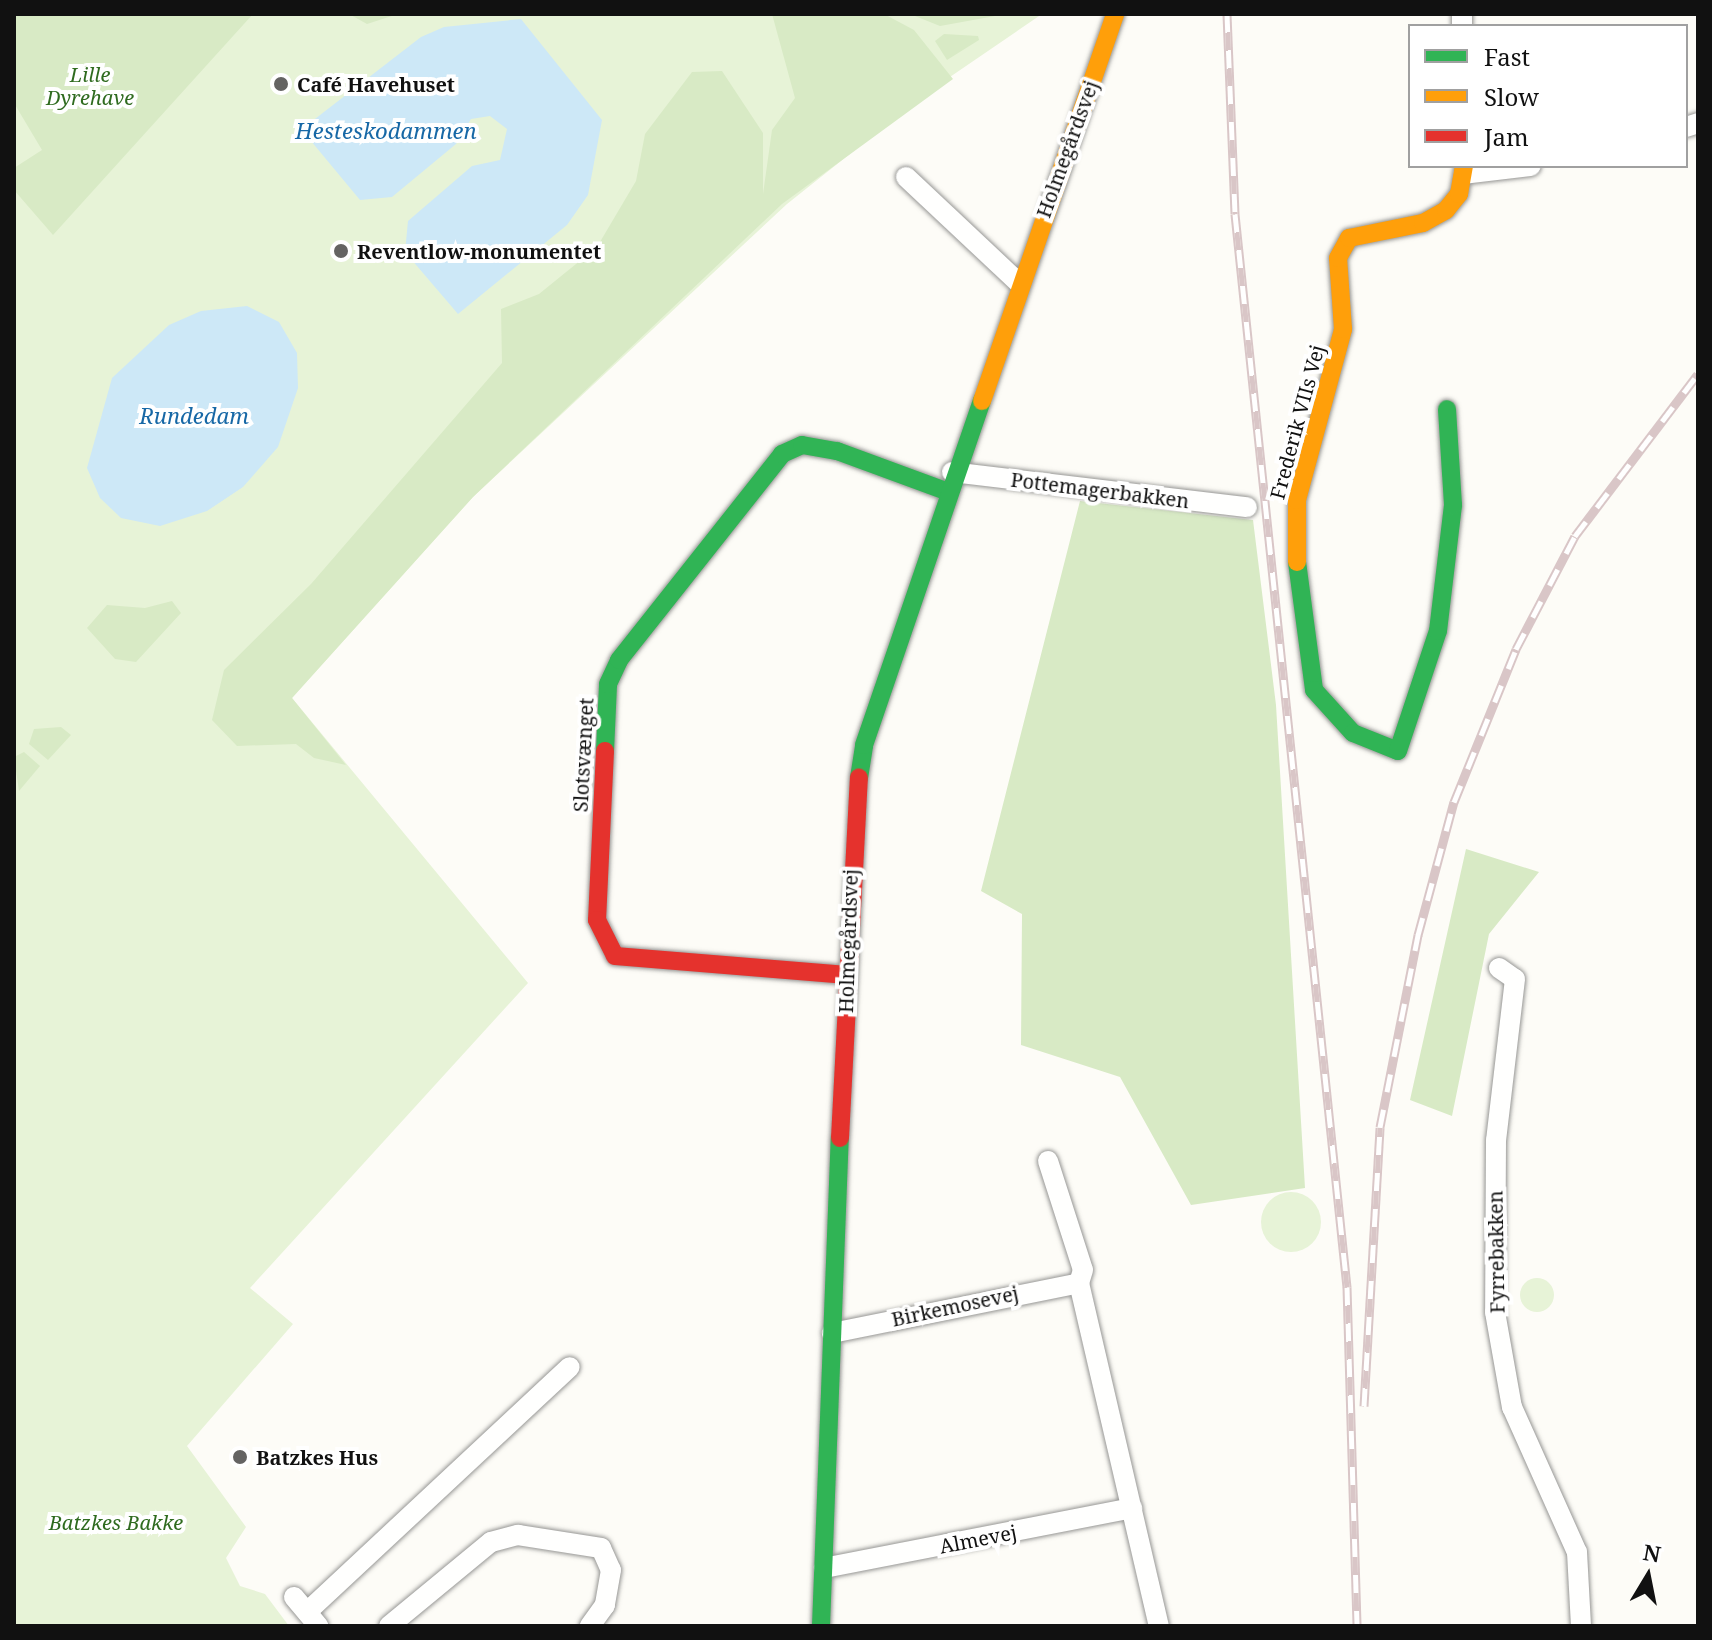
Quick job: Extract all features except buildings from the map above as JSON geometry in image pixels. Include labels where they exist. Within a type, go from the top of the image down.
[{"type":"street","name":"Holmegårdsvej","points":[[821,1626],[847,975],[864,745],[949,481],[1115,14]]},
{"type":"street","points":[[1464,170],[1498,168]]},
{"type":"street","name":"Frederik VIIs Vej","points":[[1447,409],[1453,505],[1438,631],[1398,751],[1353,733],[1314,690],[1294,535],[1297,500],[1337,370],[1343,329],[1338,258],[1349,238],[1423,223],[1446,210],[1464,170]]},
{"type":"street","points":[[906,177],[1019,283]]},
{"type":"street","name":"Slotsvænget","points":[[847,975],[633,963],[606,946],[597,920],[608,684],[619,660],[782,454],[802,445],[837,451],[949,481]]},
{"type":"street","name":"Pottemagerbakken","points":[[949,481],[1247,507]]},
{"type":"street","name":"Fyrrebakken","points":[[1499,968],[1515,979],[1496,1140],[1495,1312],[1512,1407],[1577,1552],[1581,1626]]},
{"type":"street","points":[[1048,1161],[1083,1270],[1079,1283],[1159,1626]]},
{"type":"street","name":"Birkemosevej","points":[[832,1333],[1079,1283]]},
{"type":"street","points":[[306,1612],[570,1367]]},
{"type":"street","name":"Almevej","points":[[824,1568],[1132,1508]]},
{"type":"street","points":[[389,1626],[491,1542],[518,1535],[601,1548],[611,1570],[605,1605],[590,1626]]},
{"type":"green space","name":"Batzkes Bakke","points":[[14,14],[1042,14],[925,94],[787,204],[473,497],[292,698],[528,983],[250,1288],[293,1324],[187,1446],[246,1527],[226,1558],[240,1586],[265,1594],[289,1626],[14,1626]]},
{"type":"green space","name":"Lille Dyrehave","points":[[14,14],[253,14],[53,235],[14,190],[14,168],[42,150],[14,103]]},
{"type":"green space","points":[[349,14],[398,14],[367,24]]},
{"type":"green space","points":[[772,14],[884,14],[914,30],[953,79],[782,204],[473,497],[292,698],[346,765],[314,758],[296,744],[237,746],[212,720],[224,670],[311,584],[502,363],[501,309],[539,294],[597,247],[636,181],[645,134],[692,72],[722,71],[763,133],[763,194],[772,130],[795,98]]},
{"type":"green space","points":[[910,14],[992,14],[995,16],[940,26]]},
{"type":"green space","points":[[944,34],[978,36],[979,40],[947,60],[935,41]]},
{"type":"green space","points":[[1080,501],[1253,520],[1276,705],[1305,1188],[1191,1205],[1120,1077],[1021,1045],[1022,914],[981,891]]},
{"type":"green space","points":[[172,601],[181,613],[136,662],[115,659],[87,628],[107,605],[145,608]]},
{"type":"green space","points":[[61,727],[71,735],[48,760],[29,744],[34,729]]},
{"type":"green space","points":[[24,752],[40,766],[19,791],[14,757]]},
{"type":"green space","points":[[1466,849],[1539,872],[1489,934],[1452,1116],[1410,1100]]},
{"type":"green space","points":[[1291,1192],[1303,1194],[1312,1201],[1319,1210],[1319,1234],[1312,1243],[1303,1250],[1291,1252],[1279,1250],[1270,1243],[1263,1234],[1261,1222],[1263,1210],[1270,1201],[1279,1194]]},
{"type":"green space","points":[[1537,1278],[1549,1283],[1554,1295],[1549,1307],[1537,1312],[1525,1307],[1520,1295],[1525,1283]]},
{"type":"water","name":"Hesteskodammen","points":[[521,19],[602,120],[588,195],[567,225],[458,314],[405,252],[408,221],[472,166],[500,160],[507,129],[490,116],[471,119],[456,144],[392,197],[360,200],[311,141],[311,122],[421,37],[444,27]]},
{"type":"water","name":"Rundedam","points":[[247,306],[279,322],[297,353],[298,388],[278,447],[243,487],[207,511],[160,526],[121,518],[100,498],[87,468],[112,378],[169,325],[201,311]]},
{"type":"railway","points":[[1227,14],[1235,214],[1347,1287],[1357,1626]]},
{"type":"railway","points":[[1364,1406],[1380,1127],[1418,935],[1454,802],[1516,649],[1575,536],[1698,374]]},
{"type":"traffic: fast","points":[[859,778],[864,745],[982,401]]},
{"type":"traffic: fast","points":[[1297,562],[1314,690],[1353,733],[1398,751],[1438,631],[1453,505],[1447,409]]},
{"type":"traffic: fast","points":[[605,751],[608,684],[619,660],[782,454],[802,445],[837,451],[946,491]]},
{"type":"traffic: fast","points":[[821,1626],[840,1138]]},
{"type":"traffic: slow","points":[[982,401],[1115,14]]},
{"type":"traffic: slow","points":[[1297,562],[1297,500],[1343,329],[1338,258],[1349,238],[1423,223],[1446,210],[1459,194],[1464,168]]},
{"type":"traffic: jam","points":[[605,751],[597,920],[615,956],[847,975]]},
{"type":"traffic: jam","points":[[840,1138],[859,778]]},
{"type":"place","name":"Café Havehuset","points":[[281,84]]},
{"type":"place","name":"Reventlow-monumentet","points":[[341,251]]},
{"type":"place","name":"Batzkes Hus","points":[[240,1457]]}]
